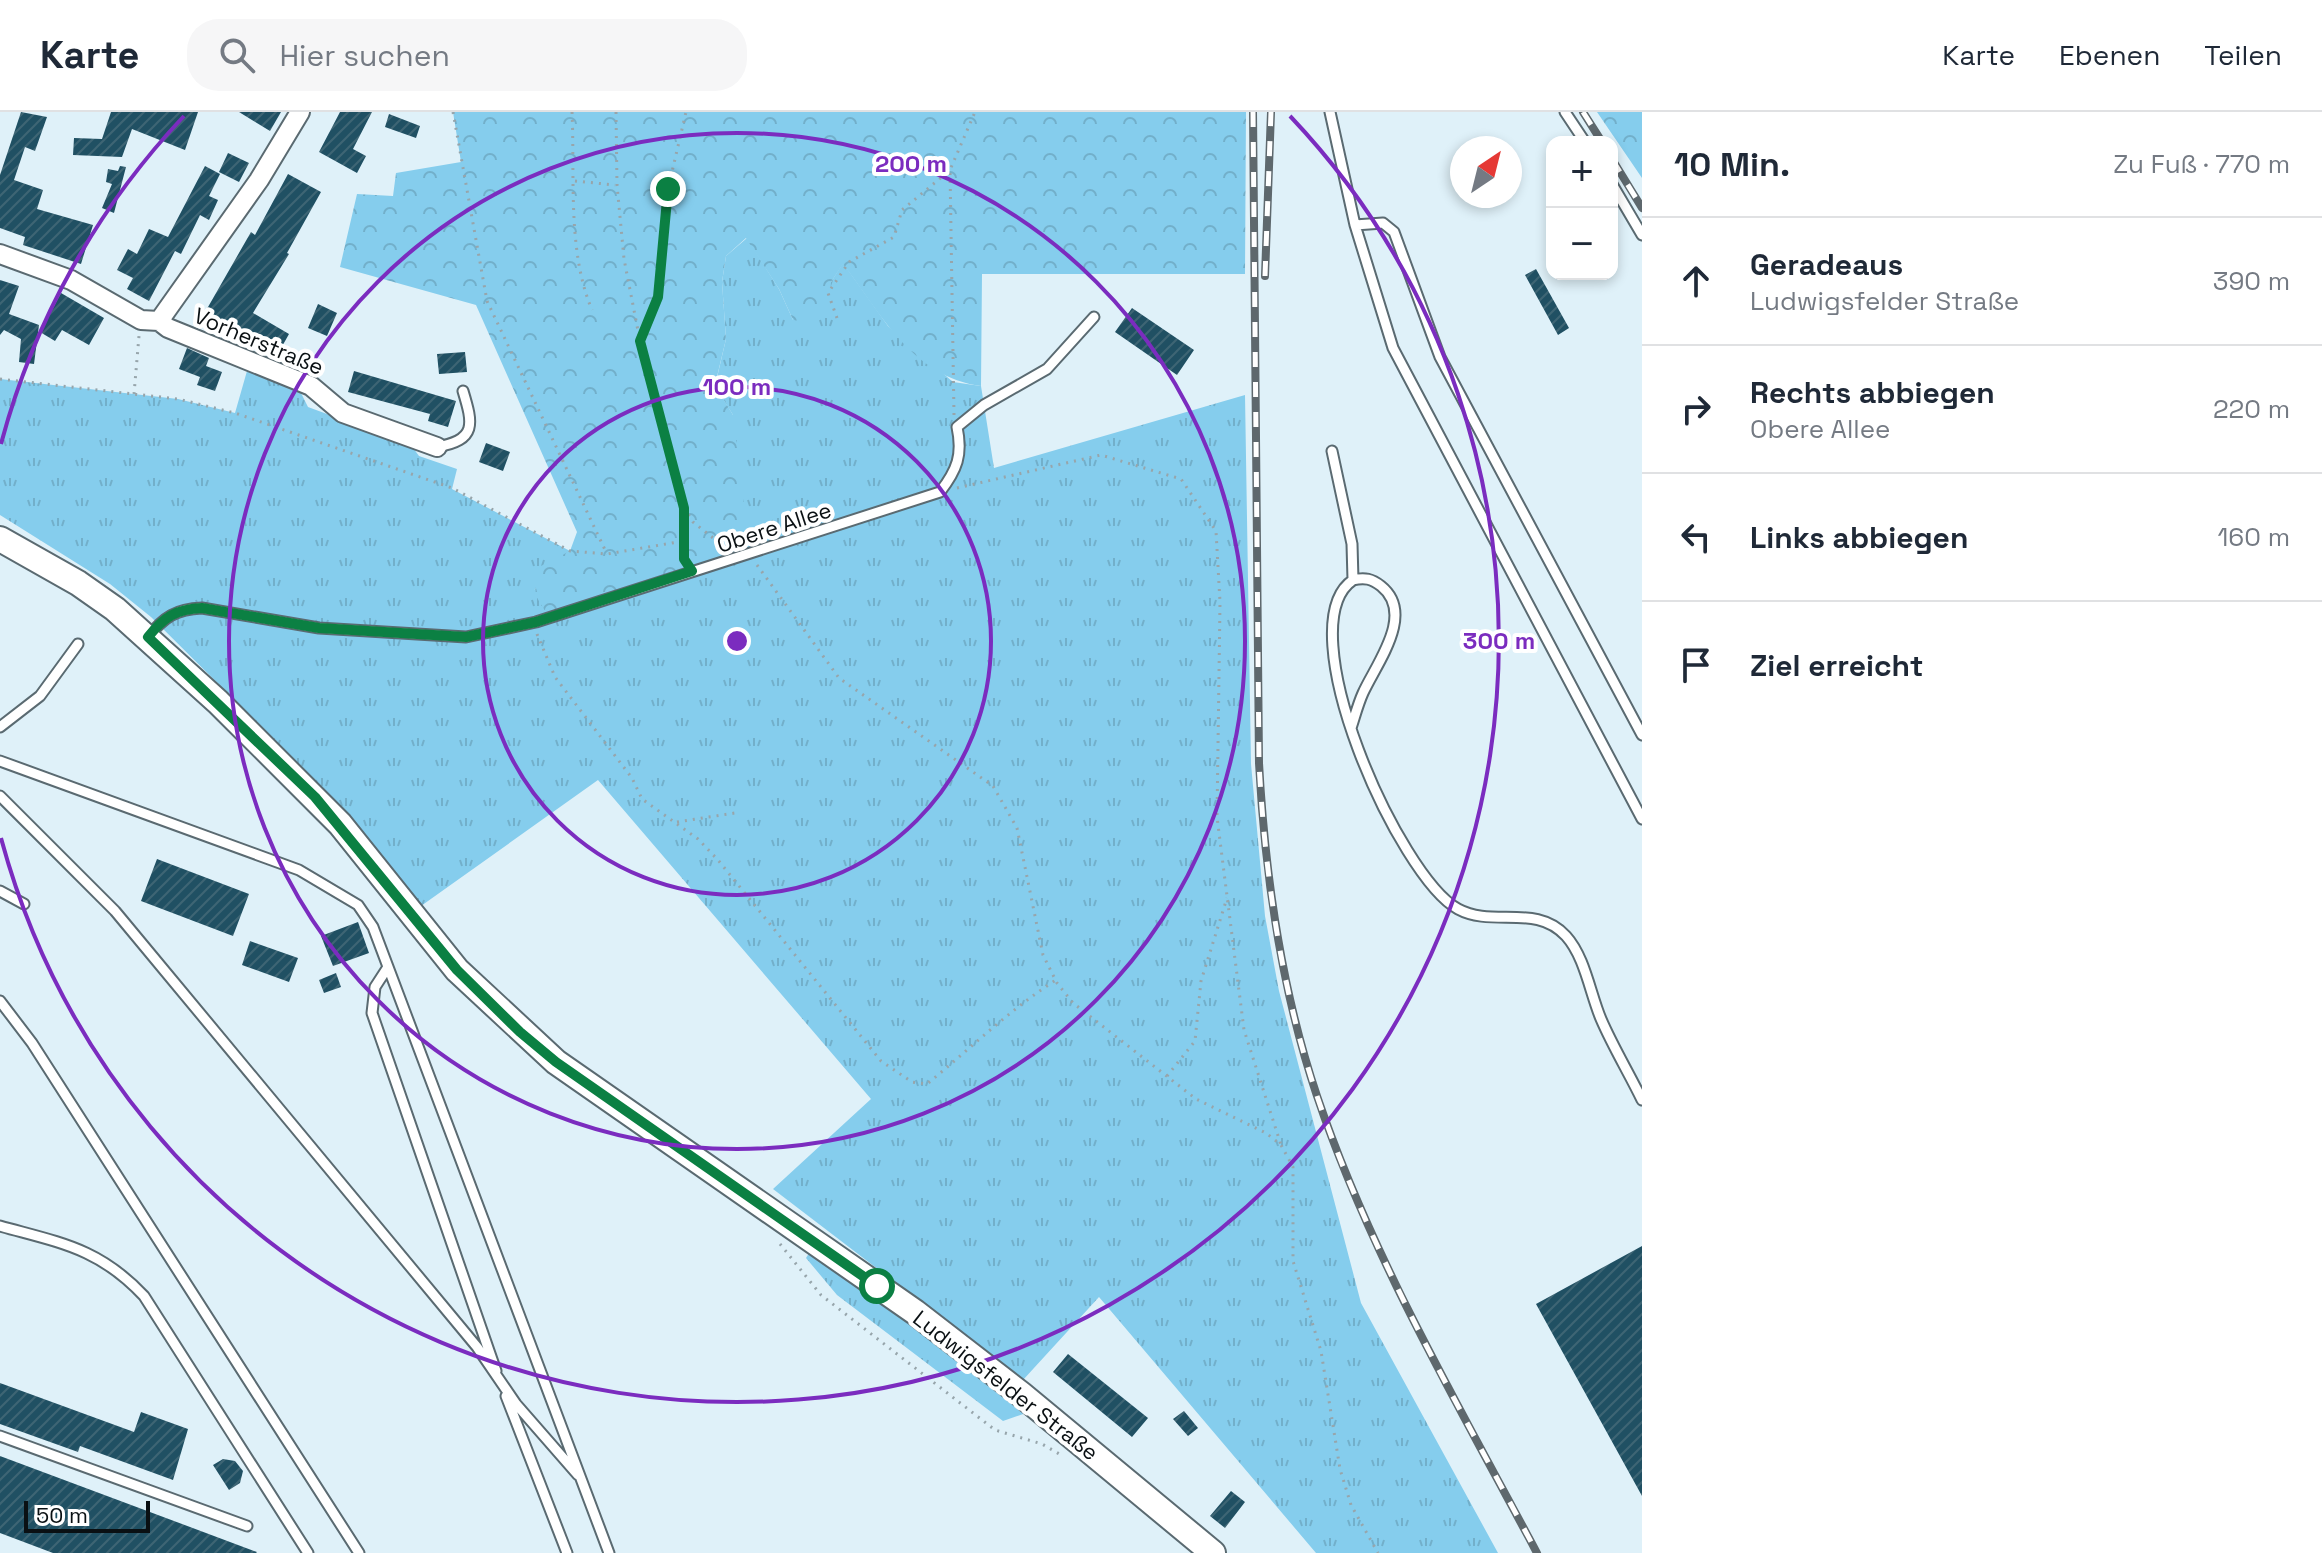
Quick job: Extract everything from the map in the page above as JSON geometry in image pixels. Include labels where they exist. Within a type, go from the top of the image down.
[{"type":"street","name":"Vorherstraße","points":[[300,112],[259,180],[150,321],[311,386],[343,413],[437,447]]},
{"type":"street","points":[[0,254],[71,280],[150,321]]},
{"type":"street","name":"Ludwigsfelder Straße","points":[[0,540],[78,583],[148,637],[315,797],[457,970],[520,1032],[580,1079],[915,1312],[1021,1394],[1213,1553]]},
{"type":"lane","points":[[1330,112],[1355,225],[1393,348],[1642,819]]},
{"type":"lane","points":[[1565,112],[1581,136]]},
{"type":"lane","points":[[1618,194],[1642,235]]},
{"type":"lane","points":[[1355,225],[1383,223],[1394,232],[1440,357],[1642,735]]},
{"type":"lane","points":[[940,492],[954,474],[962,451],[957,427],[984,405],[1047,369],[1094,317]]},
{"type":"lane","points":[[437,447],[454,444],[469,433],[472,420],[463,391]]},
{"type":"lane","points":[[1332,451],[1352,544],[1353,580]]},
{"type":"lane","name":"Obere Allee","points":[[148,637],[170,614],[182,609],[409,636],[466,637],[536,622],[940,492]]},
{"type":"lane","points":[[1351,728],[1392,632],[1395,609],[1389,592],[1364,577],[1344,586],[1338,599],[1333,629],[1339,683],[1351,728],[1386,814],[1433,887],[1457,908],[1478,915],[1536,917],[1567,937],[1602,1019],[1642,1100]]},
{"type":"lane","points":[[0,727],[40,696],[78,644]]},
{"type":"lane","points":[[0,761],[299,870],[358,905],[373,927],[609,1553]]},
{"type":"lane","points":[[0,796],[115,911],[477,1347],[500,1382],[583,1480]]},
{"type":"lane","points":[[0,891],[24,904]]},
{"type":"lane","points":[[388,967],[375,987],[372,1013],[500,1382],[567,1553]]},
{"type":"lane","points":[[0,1001],[32,1043],[359,1553]]},
{"type":"lane","points":[[0,1226],[81,1248],[120,1270],[144,1296],[308,1553]]},
{"type":"lane","points":[[0,1436],[247,1526]]},
{"type":"path","points":[[453,112],[487,301],[607,554]]},
{"type":"path","points":[[572,112],[583,288],[592,310]]},
{"type":"path","points":[[616,112],[617,185],[624,259],[640,341],[684,508],[684,559],[692,571]]},
{"type":"path","points":[[640,341],[658,297],[668,189],[686,112]]},
{"type":"path","points":[[957,427],[954,415],[950,170],[975,112]]},
{"type":"path","points":[[837,318],[828,293],[849,262],[894,237],[902,210],[950,170]]},
{"type":"path","points":[[575,181],[617,185]]},
{"type":"path","points":[[134,394],[150,321]]},
{"type":"path","points":[[0,379],[178,399],[235,413],[452,488],[570,551],[607,554],[684,541]]},
{"type":"path","points":[[940,492],[1101,455],[1181,479],[1216,531],[1220,602],[1217,817],[1244,1030],[1281,1145],[1293,1167],[1293,1261],[1321,1351],[1340,1469],[1351,1505],[1378,1553]]},
{"type":"path","points":[[684,508],[693,522],[726,547],[735,560]]},
{"type":"path","points":[[750,555],[839,678],[993,786],[1017,828],[1032,916],[1043,955],[1056,980],[1089,1018],[1196,1099],[1266,1133],[1281,1145]]},
{"type":"path","points":[[536,622],[537,636],[555,677],[632,778],[642,799],[677,822],[718,860],[881,1061],[912,1082],[927,1084],[989,1034],[1015,1006],[1056,980]]},
{"type":"path","points":[[677,822],[735,813]]},
{"type":"path","points":[[1166,1077],[1195,1041],[1201,981],[1229,895]]},
{"type":"green space","points":[[453,112],[1246,112],[1245,274],[982,274],[981,386],[957,380],[917,357],[885,322],[843,264],[831,282],[829,311],[812,323],[793,320],[779,289],[746,238],[726,256],[722,282],[726,339],[715,385],[733,415],[750,555],[550,620],[536,591],[541,566],[570,551],[577,532],[476,305],[340,267],[357,194],[393,196],[396,173],[461,162]]},
{"type":"green space","points":[[1597,112],[1642,112],[1642,178],[1618,143],[1618,136],[1613,136]]},
{"type":"green space","points":[[747,238],[779,289],[793,320],[831,282],[843,263],[888,326],[953,382],[981,386],[994,468],[1245,395],[1251,764],[1265,916],[1279,991],[1361,1303],[1498,1553],[1316,1553],[1099,1297],[1023,1380],[773,1189],[871,1099],[598,780],[421,906],[314,779],[151,617],[110,584],[0,515],[0,379],[178,399],[235,413],[247,371],[299,389],[308,407],[411,445],[419,456],[457,469],[452,489],[570,551],[534,590],[733,415],[715,386],[726,339],[722,282],[726,256]]},
{"type":"green space","points":[[811,1250],[1032,1411],[1003,1421],[837,1295],[806,1258]]},
{"type":"building","points":[[21,112],[47,117],[35,151],[25,147],[14,180],[43,190],[37,209],[93,225],[81,264],[23,245],[25,237],[0,228],[0,175]]},
{"type":"building","points":[[111,112],[198,112],[185,150],[132,129],[122,157],[73,155],[74,138],[102,139]]},
{"type":"building","points":[[239,112],[281,112],[270,131]]},
{"type":"building","points":[[340,112],[372,112],[353,149],[366,156],[357,173],[319,152]]},
{"type":"building","points":[[389,114],[420,126],[416,138],[385,127]]},
{"type":"building","points":[[228,153],[249,163],[239,182],[219,172]]},
{"type":"building","points":[[120,166],[126,167],[114,213],[102,208],[112,184],[106,182],[108,169],[118,171]]},
{"type":"building","points":[[205,166],[220,174],[209,196],[218,200],[209,220],[200,215],[181,254],[175,251],[149,301],[127,289],[133,278],[117,270],[128,249],[137,254],[149,229],[168,237]]},
{"type":"building","points":[[288,174],[321,192],[289,254],[253,313],[289,334],[275,359],[244,343],[247,337],[204,314],[251,232],[255,235]]},
{"type":"building","points":[[1536,269],[1569,328],[1558,335],[1525,275]]},
{"type":"building","points":[[0,280],[19,286],[9,314],[39,325],[34,364],[19,362],[21,339],[4,330],[0,335]]},
{"type":"building","points":[[61,293],[104,318],[89,345],[62,330],[55,341],[40,332]]},
{"type":"building","points":[[318,304],[337,313],[327,336],[308,328]]},
{"type":"building","points":[[1132,308],[1194,350],[1177,375],[1115,332]]},
{"type":"building","points":[[187,348],[209,358],[206,366],[222,372],[215,391],[197,385],[200,377],[179,369]]},
{"type":"building","points":[[465,352],[467,372],[439,374],[437,354]]},
{"type":"building","points":[[354,371],[456,401],[448,427],[428,421],[430,414],[348,392]]},
{"type":"building","points":[[486,443],[510,452],[503,471],[479,462]]},
{"type":"building","points":[[157,859],[249,894],[233,936],[141,901]]},
{"type":"building","points":[[358,922],[369,953],[333,966],[321,936]]},
{"type":"building","points":[[250,941],[298,958],[289,982],[242,965]]},
{"type":"building","points":[[336,973],[341,987],[324,993],[319,980]]},
{"type":"building","points":[[1642,1246],[1642,1496],[1536,1304]]},
{"type":"building","points":[[1068,1354],[1148,1418],[1132,1437],[1053,1372]]},
{"type":"building","points":[[0,1383],[134,1432],[141,1412],[188,1429],[173,1480],[80,1446],[78,1452],[0,1424]]},
{"type":"building","points":[[1184,1411],[1198,1428],[1188,1436],[1173,1419]]},
{"type":"building","points":[[0,1456],[257,1552],[53,1553],[0,1533]]},
{"type":"building","points":[[223,1459],[235,1461],[243,1471],[240,1483],[229,1490],[213,1465]]},
{"type":"building","points":[[1231,1491],[1245,1502],[1225,1528],[1210,1516]]},
{"type":"railway","points":[[1253,112],[1259,763],[1270,889],[1284,973],[1317,1096],[1363,1214],[1418,1329],[1537,1553]]},
{"type":"railway","points":[[1265,276],[1271,112]]},
{"type":"railway","points":[[1583,112],[1598,136]]},
{"type":"railway","points":[[1618,169],[1642,208]]},
{"type":"route","points":[[668,189],[658,297],[640,341],[684,508],[684,559],[692,571],[536,622],[466,637],[409,636],[319,628],[202,608],[182,609],[170,614],[148,637],[315,797],[457,970],[520,1032],[556,1062],[877,1286]]}]
